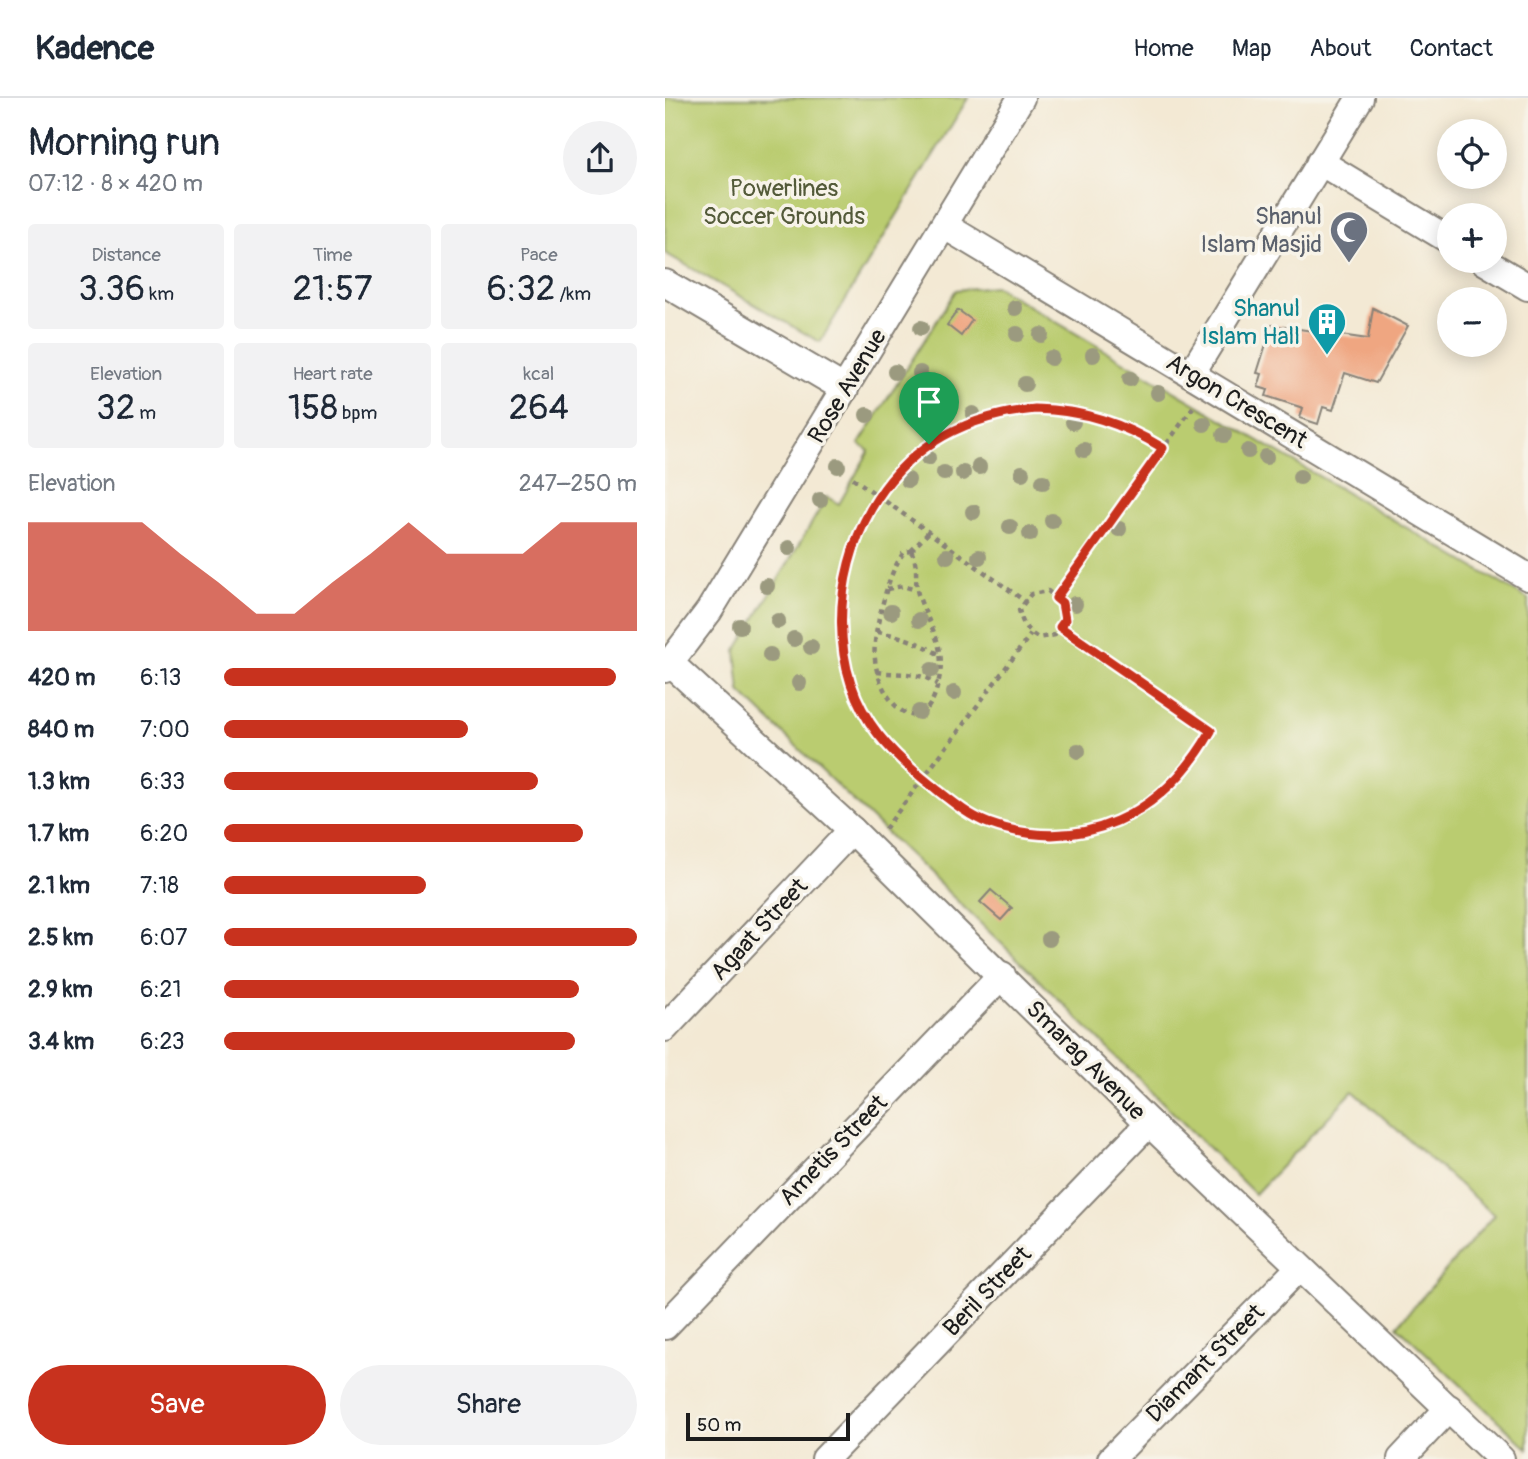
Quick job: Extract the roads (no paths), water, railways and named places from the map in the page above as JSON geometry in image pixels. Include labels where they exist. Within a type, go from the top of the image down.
[{"type":"street","name":"Rose Avenue","points":[[668,666],[709,611],[1021,98]]},
{"type":"street","points":[[1191,374],[1360,98]]},
{"type":"street","points":[[1320,162],[1437,233]]},
{"type":"street","name":"Argon Crescent","points":[[945,226],[1528,577]]},
{"type":"street","points":[[1504,273],[1528,287]]},
{"type":"street","points":[[665,283],[845,390]]},
{"type":"street","name":"Smarag Avenue","points":[[668,666],[861,838],[1149,1123],[1501,1459]]},
{"type":"street","name":"Agaat Street","points":[[665,1028],[861,838]]},
{"type":"street","name":"Ametis Street","points":[[665,1326],[1002,975]]},
{"type":"street","name":"Beril Street","points":[[825,1459],[1149,1123]]},
{"type":"street","name":"Diamant Street","points":[[1111,1459],[1299,1268]]},
{"type":"street","points":[[1401,1459],[1449,1408]]},
{"type":"place","name":"Shanul Islam Masjid","points":[[1349,264]]},
{"type":"place","name":"Shanul Islam Hall","points":[[1327,356]]},
{"type":"park label","name":"Powerlines Soccer Grounds","points":[[784,202]]}]
